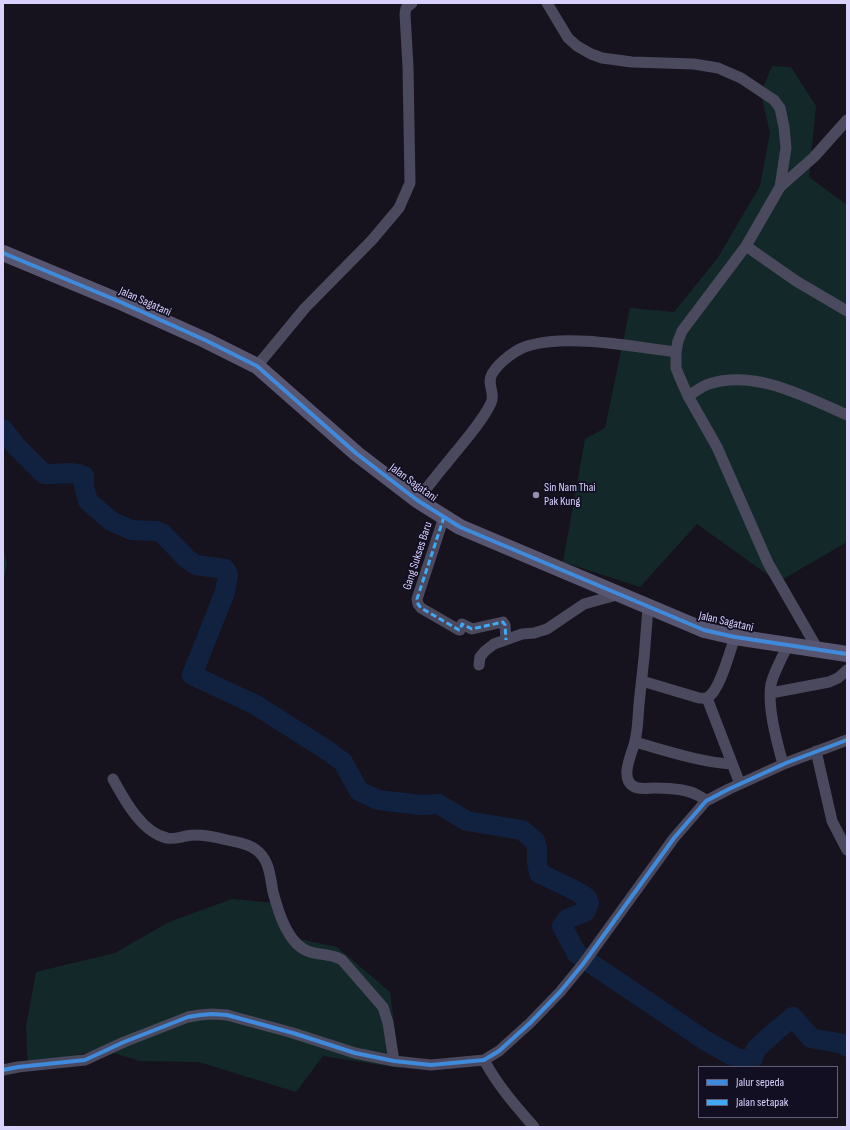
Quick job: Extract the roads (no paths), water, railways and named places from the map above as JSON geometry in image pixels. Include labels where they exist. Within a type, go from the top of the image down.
[{"type":"street","points":[[257,366],[305,308],[372,240],[399,208],[406,195],[410,183],[408,67],[405,14],[406,8],[412,3]]},
{"type":"street","points":[[547,3],[568,38],[577,46],[591,54],[602,58],[632,62],[662,62],[706,65],[718,68],[740,78],[774,100],[780,108],[786,148],[780,187]]},
{"type":"street","points":[[818,648],[768,563],[717,446],[688,396],[676,368],[676,352],[682,331],[746,246],[780,187],[814,158],[847,120]]},
{"type":"street","points":[[835,133],[847,134]]},
{"type":"street","points":[[746,246],[796,281],[847,311]]},
{"type":"street","name":"Jalan Sagatani","points":[[3,252],[116,300],[205,340],[257,366],[357,454],[417,500],[460,527],[620,594],[648,608],[704,630],[735,637],[818,648],[847,654]]},
{"type":"street","points":[[417,500],[462,445],[489,406],[493,395],[490,377],[497,368],[514,353],[529,345],[554,340],[602,342],[676,352]]},
{"type":"street","points":[[688,396],[707,384],[719,381],[760,382],[787,389],[847,415]]},
{"type":"street","name":"Gang Sukses Baru","points":[[444,517],[417,599],[418,604],[421,608],[459,630],[462,624],[472,629],[504,622],[506,625],[506,640]]},
{"type":"street","points":[[479,665],[480,657],[494,644],[522,634],[534,633],[547,629],[584,604],[620,594]]},
{"type":"street","points":[[648,608],[635,742],[628,763],[628,779],[633,786],[641,788],[666,788],[683,791],[702,797],[706,801]]},
{"type":"street","points":[[642,681],[694,697],[707,698],[716,688],[735,637]]},
{"type":"street","points":[[783,764],[773,722],[771,693],[773,678],[788,644]]},
{"type":"street","points":[[771,693],[829,682],[838,678],[847,670]]},
{"type":"street","points":[[707,698],[740,784]]},
{"type":"street","points":[[3,1070],[85,1060],[124,1042],[188,1017],[212,1014],[227,1015],[293,1033],[355,1053],[394,1061],[431,1065],[484,1060],[499,1051],[530,1023],[560,992],[583,964],[674,838],[706,801],[783,764],[847,740]]},
{"type":"street","points":[[635,742],[706,761],[732,764]]},
{"type":"street","points":[[816,751],[832,821],[847,850]]},
{"type":"street","points":[[113,779],[135,815],[152,831],[162,836],[171,838],[194,835],[211,836],[245,844],[255,848],[260,853],[265,860],[270,874],[273,892],[282,921],[292,938],[307,951],[334,956],[342,960],[383,1007],[388,1022],[394,1061]]},
{"type":"street","points":[[484,1060],[508,1098],[534,1127]]},
{"type":"waterway","points":[[3,429],[16,446],[44,474],[74,473],[84,476],[84,486],[88,501],[111,521],[131,530],[156,531],[163,534],[187,559],[196,565],[225,569],[228,574],[225,592],[192,675],[256,705],[328,751],[343,762],[359,791],[378,800],[421,805],[438,804],[467,821],[522,830],[535,841],[539,873],[587,898],[589,903],[585,912],[567,919],[562,926],[577,954],[706,1041],[740,1060],[753,1058],[756,1049],[793,1017],[811,1038],[844,1044],[847,1047]]},
{"type":"place","name":"Sin Nam Thai Pak Kung","points":[[536,495]]}]
